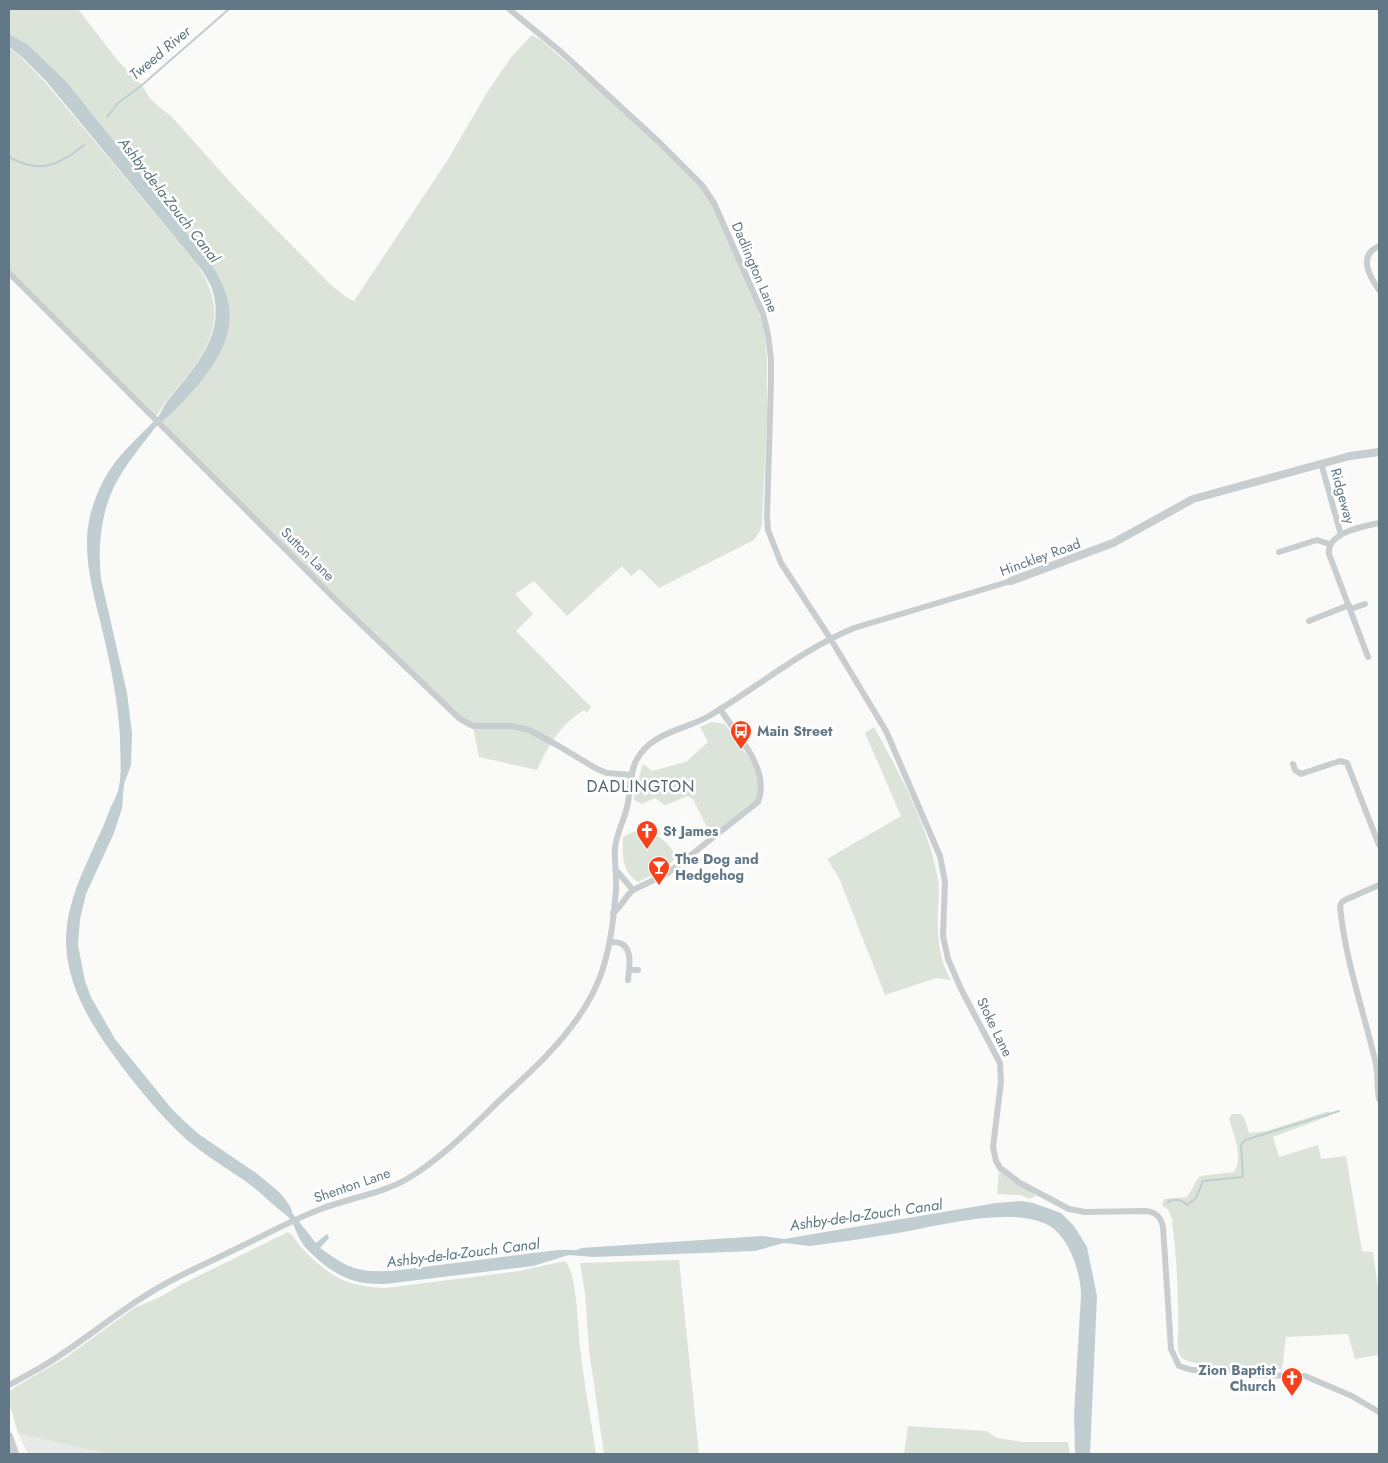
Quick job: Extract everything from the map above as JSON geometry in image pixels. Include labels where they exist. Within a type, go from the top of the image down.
[{"type":"street","name":"Dadlington Lane","points":[[509,9],[560,51],[660,143],[702,185],[714,203],[763,314],[768,335],[771,359],[766,516],[768,530],[781,563],[830,638]]},
{"type":"street","points":[[1379,246],[1369,256],[1367,268],[1370,277],[1379,290]]},
{"type":"street","name":"Sutton Lane","points":[[9,273],[164,429],[460,720],[474,726],[512,726],[529,730],[606,773],[632,775]]},
{"type":"street","name":"Hinckley Road","points":[[720,709],[830,638],[854,628],[1011,581],[1114,543],[1192,499],[1350,456],[1379,452]]},
{"type":"street","name":"Ridgeway","points":[[1322,464],[1341,535]]},
{"type":"street","points":[[1368,657],[1329,554],[1329,544],[1333,539],[1341,535],[1363,526],[1379,523]]},
{"type":"street","points":[[1279,552],[1317,540],[1329,544]]},
{"type":"street","points":[[1309,621],[1365,604]]},
{"type":"street","name":"Stoke Lane","points":[[830,638],[886,731],[940,856],[945,882],[943,936],[948,960],[1000,1063],[1002,1082],[993,1147],[996,1161],[1000,1168],[1020,1183],[1069,1209],[1085,1212],[1146,1211],[1154,1212],[1158,1216],[1162,1221],[1163,1227],[1171,1349],[1179,1366],[1192,1370],[1228,1370],[1261,1375],[1305,1376],[1352,1396],[1379,1412]]},
{"type":"street","points":[[613,913],[626,895],[668,873],[758,802],[762,793],[762,781],[758,766],[720,709],[697,722],[678,728],[657,740],[638,756],[632,775],[628,805],[616,844],[616,870],[633,890]]},
{"type":"street","points":[[1293,764],[1295,770],[1302,774],[1340,761],[1347,763],[1379,845]]},
{"type":"street","name":"Shenton Lane","points":[[9,1385],[55,1359],[147,1294],[177,1277],[302,1217],[405,1180],[423,1168],[469,1130],[544,1058],[574,1025],[595,990],[602,974],[610,942],[616,889],[616,870]]},
{"type":"street","points":[[1379,885],[1342,902],[1341,911],[1354,983],[1376,1067],[1379,1099]]},
{"type":"street","points":[[610,942],[622,944],[627,948],[629,955],[628,980]]},
{"type":"street","points":[[629,970],[638,970]]},
{"type":"street","points":[[9,1436],[15,1454]]},
{"type":"shaded area","points":[[9,9],[78,9],[118,61],[142,85],[151,100],[172,117],[240,193],[330,284],[354,301],[447,161],[488,91],[512,56],[532,35],[541,40],[610,100],[695,180],[707,195],[720,220],[757,306],[764,327],[767,360],[767,417],[762,524],[760,531],[754,540],[659,588],[640,569],[631,576],[622,566],[567,616],[534,581],[515,594],[533,614],[516,631],[591,707],[587,713],[584,710],[568,722],[556,736],[537,770],[479,757],[473,726],[459,719],[160,424],[212,365],[226,338],[221,282],[210,262],[66,81],[27,44],[9,34]]},
{"type":"shaded area","points":[[9,34],[27,44],[66,81],[210,262],[224,289],[229,307],[227,336],[214,363],[186,399],[159,423],[130,461],[110,496],[102,527],[100,548],[101,579],[127,693],[132,733],[131,765],[124,784],[122,808],[114,833],[86,894],[80,919],[78,945],[85,981],[91,997],[115,1039],[171,1108],[185,1122],[200,1135],[256,1173],[282,1195],[291,1208],[292,1213],[316,1243],[327,1234],[329,1238],[320,1248],[346,1265],[361,1270],[392,1271],[558,1250],[577,1250],[581,1248],[762,1236],[784,1239],[996,1203],[1021,1201],[1033,1203],[1061,1213],[1074,1226],[1087,1247],[1097,1296],[1090,1454],[1075,1454],[1074,1414],[1081,1295],[1079,1276],[1068,1246],[1062,1237],[1048,1225],[1015,1217],[995,1217],[953,1222],[887,1235],[810,1246],[784,1243],[755,1251],[594,1257],[569,1255],[533,1266],[385,1284],[364,1283],[346,1278],[329,1269],[321,1262],[304,1245],[289,1218],[248,1183],[187,1140],[159,1112],[121,1066],[99,1034],[80,1000],[68,963],[66,944],[70,908],[75,891],[117,795],[120,775],[118,711],[109,659],[90,575],[87,545],[88,531],[95,499],[109,471],[125,451],[157,418],[166,402],[196,365],[210,340],[216,312],[213,291],[203,272],[46,81],[9,47]]},
{"type":"shaded area","points":[[9,48],[21,57],[45,82],[193,259],[205,279],[212,297],[214,315],[212,331],[206,347],[196,363],[155,418],[9,273]]},
{"type":"shaded area","points":[[712,722],[725,724],[756,768],[760,781],[756,801],[746,811],[711,835],[693,799],[688,796],[665,805],[655,798],[642,804],[634,800],[643,764],[652,771],[686,762],[708,742],[700,727]]},
{"type":"shaded area","points":[[874,727],[912,801],[928,840],[939,883],[938,922],[940,948],[951,980],[936,978],[885,995],[839,878],[827,859],[901,816],[865,733]]},
{"type":"shaded area","points":[[644,827],[666,842],[677,857],[664,869],[638,882],[629,873],[624,862],[623,837]]},
{"type":"shaded area","points":[[1329,1111],[1329,1116],[1273,1137],[1279,1157],[1318,1145],[1321,1159],[1346,1156],[1362,1251],[1373,1252],[1379,1294],[1379,1355],[1355,1359],[1348,1334],[1286,1337],[1282,1369],[1228,1367],[1186,1360],[1181,1357],[1178,1349],[1173,1221],[1167,1208],[1162,1206],[1164,1199],[1187,1197],[1200,1176],[1234,1172],[1237,1166],[1238,1152],[1229,1118],[1232,1114],[1241,1114],[1244,1117],[1249,1133],[1267,1131]]},
{"type":"shaded area","points":[[999,1171],[1036,1196],[1029,1199],[1021,1195],[997,1194]]},
{"type":"shaded area","points":[[288,1232],[312,1259],[340,1279],[350,1283],[373,1287],[386,1288],[519,1271],[565,1261],[569,1267],[574,1288],[580,1347],[596,1454],[106,1454],[18,1433],[9,1403],[9,1392],[15,1387],[65,1358],[134,1308],[158,1298],[182,1284]]},
{"type":"shaded area","points":[[679,1260],[699,1454],[604,1454],[589,1350],[585,1293],[580,1263]]},
{"type":"shaded area","points":[[908,1426],[986,1431],[997,1438],[1022,1442],[1068,1442],[1070,1454],[904,1454]]},
{"type":"shaded area","points":[[18,1433],[25,1434],[106,1454],[28,1454]]},
{"type":"waterway","name":"Tweed River","points":[[107,117],[118,103],[142,85],[229,9]]},
{"type":"waterway","name":"Tweed River","points":[[9,157],[30,165],[48,165],[57,163],[84,145]]},
{"type":"waterway","points":[[1168,1203],[1169,1201],[1179,1200],[1187,1205],[1196,1198],[1203,1181],[1243,1177],[1241,1145],[1245,1140],[1339,1111]]},
{"type":"place","name":"Main Street","points":[[741,750]]},
{"type":"place","name":"St James","points":[[647,850]]},
{"type":"place","name":"The Dog and Hedgehog","points":[[659,886]]},
{"type":"place","name":"Zion Baptist Church","points":[[1292,1397]]},
{"type":"district","name":"DADLINGTON","points":[[641,786]]},
{"type":"water label","name":"Ashby-de-la-Zouch Canal","points":[[169,200]]},
{"type":"water label","name":"Ashby-de-la-Zouch Canal","points":[[866,1215]]},
{"type":"water label","name":"Ashby-de-la-Zouch Canal","points":[[463,1253]]}]
